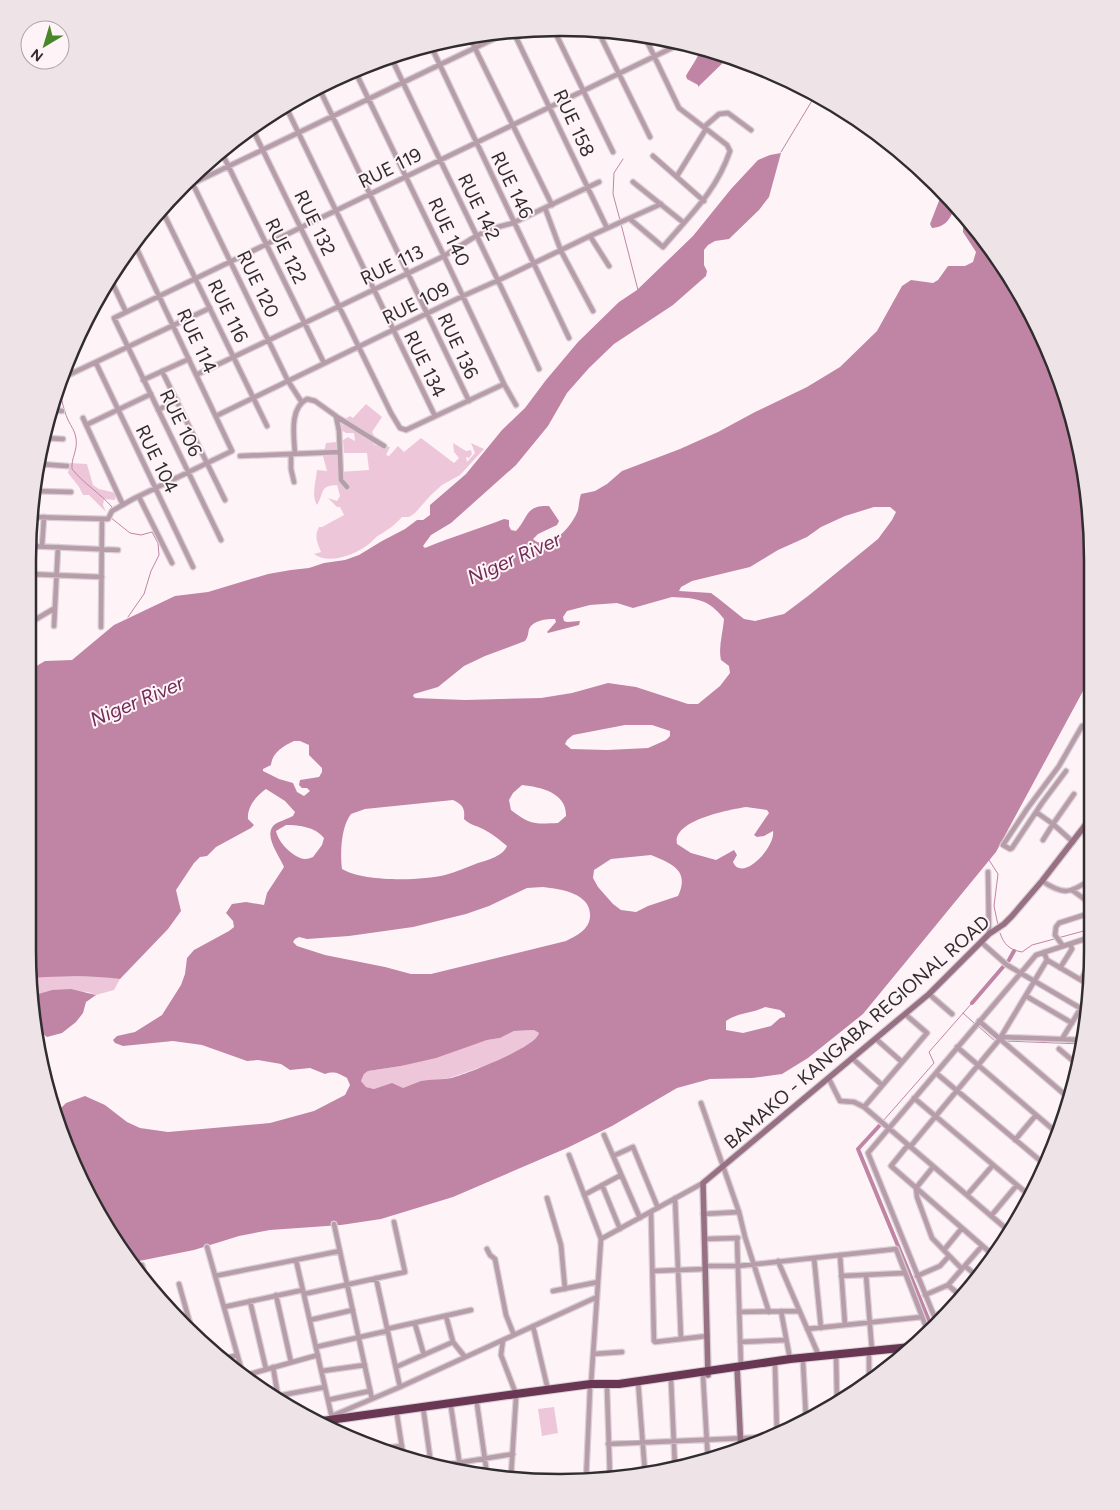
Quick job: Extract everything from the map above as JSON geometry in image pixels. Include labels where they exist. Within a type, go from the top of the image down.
[{"type":"highway","points":[[739,1368],[775,1366],[899,1349]]},
{"type":"highway","points":[[870,1353],[893,1354]]},
{"type":"highway","points":[[333,1422],[516,1396],[671,1380],[790,1359],[818,1356],[836,1357]]},
{"type":"highway","points":[[333,1422],[397,1415],[423,1409],[477,1404],[548,1390],[591,1387],[607,1389],[706,1374]]},
{"type":"street","points":[[557,36],[613,152]]},
{"type":"street","name":"RUE 158","points":[[516,38],[609,228]]},
{"type":"street","points":[[601,38],[650,137]]},
{"type":"street","points":[[200,181],[489,41]]},
{"type":"street","points":[[473,44],[552,205]]},
{"type":"street","points":[[648,44],[679,108],[727,144],[730,151],[720,176],[704,200],[658,252]]},
{"type":"street","name":"RUE 119","points":[[114,318],[671,48]]},
{"type":"street","name":"RUE 146","points":[[434,52],[475,143],[569,338]]},
{"type":"street","name":"RUE 142","points":[[394,63],[499,280],[539,369]]},
{"type":"street","name":"RUE 140","points":[[358,77],[504,384],[516,405]]},
{"type":"street","name":"RUE 136","points":[[321,94],[468,401]]},
{"type":"street","name":"RUE 134","points":[[289,112],[435,416]]},
{"type":"street","points":[[677,176],[705,128],[718,114],[728,113],[751,130]]},
{"type":"street","name":"RUE 132","points":[[255,134],[400,428],[406,430],[435,416]]},
{"type":"street","points":[[653,156],[704,200]]},
{"type":"street","name":"RUE 122","points":[[224,158],[324,363]]},
{"type":"street","name":"RUE 113","points":[[196,375],[444,256],[476,236],[494,228],[513,223],[599,182]]},
{"type":"street","points":[[633,182],[684,223]]},
{"type":"street","name":"RUE 120","points":[[194,186],[288,381],[301,402]]},
{"type":"street","name":"RUE 109","points":[[216,416],[463,296],[660,204]]},
{"type":"street","points":[[545,208],[561,251],[593,311]]},
{"type":"street","name":"RUE 116","points":[[165,216],[267,426]]},
{"type":"street","points":[[630,219],[663,247]]},
{"type":"street","points":[[590,236],[609,266]]},
{"type":"street","name":"RUE 114","points":[[137,251],[232,451],[208,463]]},
{"type":"street","points":[[114,286],[126,312]]},
{"type":"street","points":[[71,374],[210,308]]},
{"type":"street","name":"RUE 106","points":[[114,318],[221,540]]},
{"type":"street","points":[[144,380],[189,359]]},
{"type":"street","name":"RUE 104","points":[[96,363],[193,567]]},
{"type":"street","points":[[162,371],[225,500]]},
{"type":"street","points":[[435,416],[504,384]]},
{"type":"street","points":[[86,425],[150,394]]},
{"type":"street","points":[[294,482],[290,469],[293,454],[293,427],[297,409],[301,402],[307,399],[315,401],[384,446]]},
{"type":"street","points":[[158,410],[177,400]]},
{"type":"street","points":[[336,416],[339,431],[341,480],[347,487]]},
{"type":"street","points":[[82,418],[123,505]]},
{"type":"street","points":[[51,438],[64,439]]},
{"type":"street","points":[[240,456],[340,452]]},
{"type":"street","points":[[38,517],[108,519],[112,511],[208,463]]},
{"type":"street","points":[[45,464],[67,466]]},
{"type":"street","points":[[41,491],[71,492]]},
{"type":"street","points":[[139,497],[172,563]]},
{"type":"street","points":[[42,546],[44,517]]},
{"type":"street","points":[[101,627],[102,520]]},
{"type":"street","points":[[36,546],[118,550]]},
{"type":"street","points":[[54,626],[58,547]]},
{"type":"street","points":[[36,574],[102,577]]},
{"type":"street","points":[[36,619],[55,608]]},
{"type":"street","points":[[1066,771],[1012,848],[1010,849],[1004,845],[1027,809],[1059,766],[1082,726]]},
{"type":"street","points":[[1043,840],[1074,794]]},
{"type":"street","points":[[1036,812],[1073,842]]},
{"type":"street","name":"BAMAKO - KANGABA REGIONAL ROAD","points":[[703,1183],[929,994],[981,942],[1003,925],[1042,881],[1084,827]]},
{"type":"street","points":[[988,872],[991,933]]},
{"type":"street","points":[[1042,881],[1060,891],[1072,890],[1084,883]]},
{"type":"street","points":[[1072,890],[1084,899]]},
{"type":"street","points":[[1063,946],[1055,935],[1059,923],[1084,915]]},
{"type":"street","points":[[934,1316],[868,1153],[1036,955],[1083,940]]},
{"type":"street","points":[[981,942],[1007,965],[1080,1008],[1062,1039]]},
{"type":"street","points":[[1060,968],[1072,950],[1070,944]]},
{"type":"street","points":[[1044,952],[1047,960],[1060,968],[1081,980],[1083,976]]},
{"type":"street","points":[[988,1251],[891,1166],[936,1116],[1000,1038],[1047,960]]},
{"type":"street","points":[[929,994],[952,1014]]},
{"type":"street","points":[[1026,996],[1072,1023]]},
{"type":"street","points":[[864,1107],[927,1033],[905,1014]]},
{"type":"street","points":[[979,1021],[1064,1093]]},
{"type":"street","points":[[1000,1038],[1076,1040]]},
{"type":"street","points":[[876,1039],[902,1062]]},
{"type":"street","points":[[957,1047],[1052,1129]]},
{"type":"street","points":[[1059,1049],[1072,1059]]},
{"type":"street","points":[[853,1059],[882,1085]]},
{"type":"street","points":[[936,1073],[1040,1160]]},
{"type":"street","points":[[829,1079],[840,1101],[854,1102],[864,1107],[1004,1227]]},
{"type":"street","points":[[914,1098],[1025,1192]]},
{"type":"street","points":[[701,1102],[739,1212],[769,1312]]},
{"type":"street","points":[[1015,1140],[1036,1115]]},
{"type":"street","points":[[604,1134],[640,1218]]},
{"type":"street","points":[[613,1156],[633,1147],[658,1208]]},
{"type":"street","points":[[569,1155],[601,1239],[586,1473]]},
{"type":"street","points":[[967,1195],[993,1165]]},
{"type":"street","points":[[933,1166],[916,1188],[932,1238],[949,1256],[972,1273]]},
{"type":"street","points":[[584,1194],[621,1175]]},
{"type":"street","points":[[601,1239],[703,1183],[708,1452]]},
{"type":"street","points":[[602,1185],[620,1229]]},
{"type":"street","points":[[991,1216],[1017,1185]]},
{"type":"street","points":[[547,1198],[561,1245],[565,1289]]},
{"type":"street","points":[[675,1198],[681,1339]]},
{"type":"street","points":[[651,1212],[654,1341],[707,1336]]},
{"type":"street","points":[[703,1214],[739,1212]]},
{"type":"street","points":[[224,1307],[276,1296],[347,1285],[405,1272],[394,1222]]},
{"type":"street","points":[[334,1224],[372,1399]]},
{"type":"street","points":[[944,1250],[962,1228]]},
{"type":"street","points":[[704,1239],[745,1237]]},
{"type":"street","points":[[737,1238],[741,1441]]},
{"type":"street","points":[[925,1295],[948,1285],[982,1246]]},
{"type":"street","points":[[207,1247],[240,1365]]},
{"type":"street","points":[[487,1249],[495,1259],[506,1314],[514,1335]]},
{"type":"street","points":[[653,1271],[738,1266],[896,1249],[925,1325]]},
{"type":"street","points":[[215,1276],[340,1251]]},
{"type":"street","points":[[840,1255],[845,1325]]},
{"type":"street","points":[[917,1276],[940,1266],[949,1256]]},
{"type":"street","points":[[814,1258],[821,1328]]},
{"type":"street","points":[[296,1260],[333,1422],[372,1399],[597,1297]]},
{"type":"street","points":[[778,1262],[818,1356]]},
{"type":"street","points":[[841,1276],[905,1273]]},
{"type":"street","points":[[866,1275],[870,1322],[869,1373]]},
{"type":"street","points":[[376,1278],[400,1387]]},
{"type":"street","points":[[553,1291],[598,1282]]},
{"type":"street","points":[[179,1284],[189,1319]]},
{"type":"street","points":[[948,1285],[956,1293]]},
{"type":"street","points":[[276,1296],[291,1362]]},
{"type":"street","points":[[250,1301],[266,1369]]},
{"type":"street","points":[[310,1320],[353,1310]]},
{"type":"street","points":[[316,1347],[471,1310]]},
{"type":"street","points":[[739,1312],[799,1311]]},
{"type":"street","points":[[781,1312],[790,1359]]},
{"type":"street","points":[[446,1316],[453,1342],[465,1357]]},
{"type":"street","points":[[807,1329],[922,1318]]},
{"type":"street","points":[[415,1324],[424,1355]]},
{"type":"street","points":[[533,1326],[548,1390]]},
{"type":"street","points":[[503,1340],[502,1355],[516,1396],[511,1471]]},
{"type":"street","points":[[740,1342],[786,1340]]},
{"type":"street","points":[[396,1367],[453,1342]]},
{"type":"street","points":[[593,1354],[622,1352]]},
{"type":"street","points":[[230,1357],[237,1355]]},
{"type":"street","points":[[251,1373],[318,1355]]},
{"type":"street","points":[[836,1357],[837,1394]]},
{"type":"street","points":[[803,1362],[806,1413]]},
{"type":"street","points":[[322,1372],[365,1365]]},
{"type":"street","points":[[775,1366],[777,1427]]},
{"type":"street","points":[[272,1367],[273,1388]]},
{"type":"street","points":[[671,1380],[675,1461]]},
{"type":"street","points":[[638,1383],[645,1467]]},
{"type":"street","points":[[284,1395],[325,1387]]},
{"type":"street","points":[[607,1389],[610,1471]]},
{"type":"street","points":[[328,1400],[370,1391]]},
{"type":"street","points":[[477,1404],[486,1468]]},
{"type":"street","points":[[451,1407],[460,1463]]},
{"type":"street","points":[[423,1409],[430,1457]]},
{"type":"street","points":[[397,1415],[402,1449]]},
{"type":"street","points":[[608,1444],[750,1438]]},
{"type":"street","points":[[395,1447],[402,1446]]},
{"type":"street","points":[[456,1464],[513,1454]]},
{"type":"shaded area","points":[[366,404],[382,417],[372,432],[374,436],[372,438],[374,445],[390,447],[386,455],[389,456],[398,446],[404,452],[421,438],[454,463],[459,458],[454,452],[453,443],[466,451],[471,450],[472,454],[469,458],[466,457],[467,462],[475,453],[471,443],[484,449],[460,475],[442,485],[415,513],[409,517],[402,517],[392,527],[357,552],[334,559],[327,559],[314,554],[321,552],[317,542],[317,530],[319,527],[344,515],[340,507],[337,507],[328,498],[337,501],[340,496],[337,485],[325,488],[317,505],[314,493],[317,470],[327,471],[323,456],[326,443],[337,442],[339,472],[369,470],[367,453],[344,453],[343,440],[348,437],[355,441],[354,433],[346,433],[337,428],[337,420],[342,420],[342,426],[345,419],[350,416],[353,418]]},
{"type":"shaded area","points":[[70,463],[87,464],[93,485],[99,489],[116,493],[115,500],[104,499],[103,505],[106,512],[89,495],[83,495],[68,473]]},
{"type":"shaded area","points":[[37,977],[107,977],[120,979],[114,990],[96,995],[88,992],[52,990],[38,994]]},
{"type":"shaded area","points":[[534,1030],[539,1033],[528,1045],[498,1061],[450,1078],[421,1082],[403,1088],[382,1087],[374,1089],[366,1087],[361,1081],[364,1074],[368,1071],[401,1066],[487,1040],[500,1038],[514,1031]]},
{"type":"shaded area","points":[[554,1407],[558,1433],[542,1436],[538,1409]]},
{"type":"water","points":[[698,55],[723,63],[698,87],[698,85],[687,79],[686,76]]},
{"type":"water","name":"Niger River","points":[[781,153],[769,197],[759,210],[729,239],[715,241],[704,250],[706,276],[673,305],[614,344],[567,393],[548,426],[516,465],[451,523],[431,535],[423,546],[425,548],[504,519],[509,520],[511,530],[516,531],[531,510],[541,506],[549,506],[559,521],[557,525],[538,534],[533,539],[539,543],[546,543],[560,536],[571,523],[578,510],[581,494],[595,491],[607,484],[622,471],[718,432],[807,387],[840,367],[877,331],[902,286],[911,280],[933,283],[938,280],[948,266],[965,266],[973,262],[976,252],[963,232],[963,226],[976,241],[1014,298],[1044,360],[1066,424],[1074,458],[1083,526],[1084,689],[996,852],[863,1014],[808,1058],[782,1074],[752,1078],[710,1079],[677,1088],[612,1126],[567,1148],[453,1197],[381,1219],[341,1225],[270,1230],[239,1236],[194,1250],[139,1261],[106,1212],[90,1182],[61,1108],[66,1103],[85,1096],[105,1105],[127,1122],[140,1128],[168,1132],[270,1123],[314,1111],[345,1095],[350,1085],[347,1078],[336,1073],[325,1074],[310,1068],[290,1070],[281,1064],[258,1060],[247,1061],[202,1045],[173,1041],[123,1046],[115,1043],[113,1040],[117,1036],[135,1032],[162,1015],[181,985],[185,974],[187,958],[194,950],[234,927],[233,921],[226,913],[232,904],[246,902],[264,905],[267,893],[284,867],[273,846],[270,835],[271,830],[274,825],[293,816],[295,812],[285,801],[266,789],[256,798],[249,810],[248,819],[254,825],[216,847],[207,856],[200,857],[194,863],[176,890],[181,911],[168,929],[120,979],[76,976],[37,978],[36,666],[45,661],[72,660],[114,625],[175,596],[208,592],[268,574],[345,560],[359,555],[405,529],[417,520],[423,520],[430,515],[430,505],[466,474],[502,430],[525,408],[578,342],[619,302],[637,290],[693,236],[731,189],[758,160]],"holes":[[[874,507],[890,507],[896,512],[878,539],[784,614],[755,621],[744,619],[711,593],[679,591],[681,587],[692,581],[750,567],[778,550],[807,537],[821,527],[845,516]],[[672,597],[695,599],[713,607],[724,619],[720,655],[721,660],[729,666],[730,673],[720,686],[698,704],[688,704],[636,687],[608,683],[572,693],[541,698],[465,700],[415,698],[413,696],[414,694],[438,687],[464,666],[525,641],[529,629],[537,622],[555,619],[556,622],[548,633],[579,625],[580,621],[564,621],[563,617],[567,611],[590,605],[617,603],[633,608]],[[625,725],[652,725],[670,731],[670,736],[666,740],[648,748],[571,749],[565,744],[573,735]],[[294,741],[300,741],[309,745],[309,755],[322,768],[319,777],[300,780],[299,785],[310,791],[304,796],[297,792],[293,783],[263,771],[263,769],[271,765],[273,757],[279,750]],[[522,785],[537,787],[558,797],[565,808],[566,816],[558,823],[528,821],[511,810],[509,800],[513,793]],[[453,800],[463,807],[464,819],[466,821],[489,832],[507,846],[495,857],[445,875],[407,879],[364,876],[342,869],[342,840],[345,826],[351,814],[365,809]],[[746,807],[767,810],[769,813],[754,835],[757,837],[764,836],[773,831],[773,838],[769,846],[758,860],[750,866],[737,867],[733,862],[737,855],[734,850],[716,860],[691,853],[677,844],[678,836],[683,829],[692,823],[715,814]],[[286,825],[302,826],[316,831],[324,838],[322,845],[313,857],[305,859],[291,853],[283,844],[276,831]],[[651,855],[677,869],[682,880],[681,887],[678,896],[636,912],[621,910],[598,887],[593,878],[594,870],[611,859]],[[543,887],[567,891],[581,898],[589,909],[590,917],[585,929],[566,941],[431,974],[411,974],[325,955],[297,946],[293,942],[299,937],[307,939],[349,936],[413,927],[466,914],[489,906],[527,888]],[[765,1007],[780,1010],[785,1014],[785,1017],[780,1018],[771,1026],[743,1033],[726,1030],[726,1021]],[[534,1030],[539,1033],[535,1039],[514,1053],[486,1066],[452,1078],[421,1081],[403,1088],[392,1083],[374,1089],[366,1087],[361,1081],[364,1074],[368,1071],[436,1058],[487,1040],[500,1038],[514,1031]]]},
{"type":"water","points":[[939,200],[952,213],[947,222],[941,226],[932,228],[930,224]]},
{"type":"water","points":[[71,989],[96,995],[86,1002],[83,1013],[76,1022],[62,1033],[47,1037],[43,1034],[38,994],[52,990]]},
{"type":"waterway","points":[[781,152],[812,101]]},
{"type":"waterway","points":[[620,220],[613,194],[614,173],[623,159]]},
{"type":"waterway","points":[[621,224],[638,290]]},
{"type":"waterway","points":[[62,398],[68,420],[76,438],[72,469],[112,507],[110,511]]},
{"type":"waterway","points":[[110,517],[130,533],[141,535],[152,532],[158,543],[159,555],[151,571],[144,594],[128,617]]},
{"type":"waterway","points":[[989,860],[998,874],[994,906],[998,925]]},
{"type":"waterway","points":[[1000,933],[1003,941],[1008,946],[1022,952],[1032,945],[1084,931]]},
{"type":"waterway","points":[[972,1003],[1009,960],[1014,951]]},
{"type":"waterway","points":[[883,1121],[934,1063],[929,1052],[972,1003]]},
{"type":"waterway","points":[[963,1013],[974,1023]]},
{"type":"waterway","points":[[978,1026],[995,1041]]},
{"type":"waterway","points":[[1005,1041],[1075,1044]]},
{"type":"waterway","points":[[880,1125],[858,1149],[929,1321]]}]
